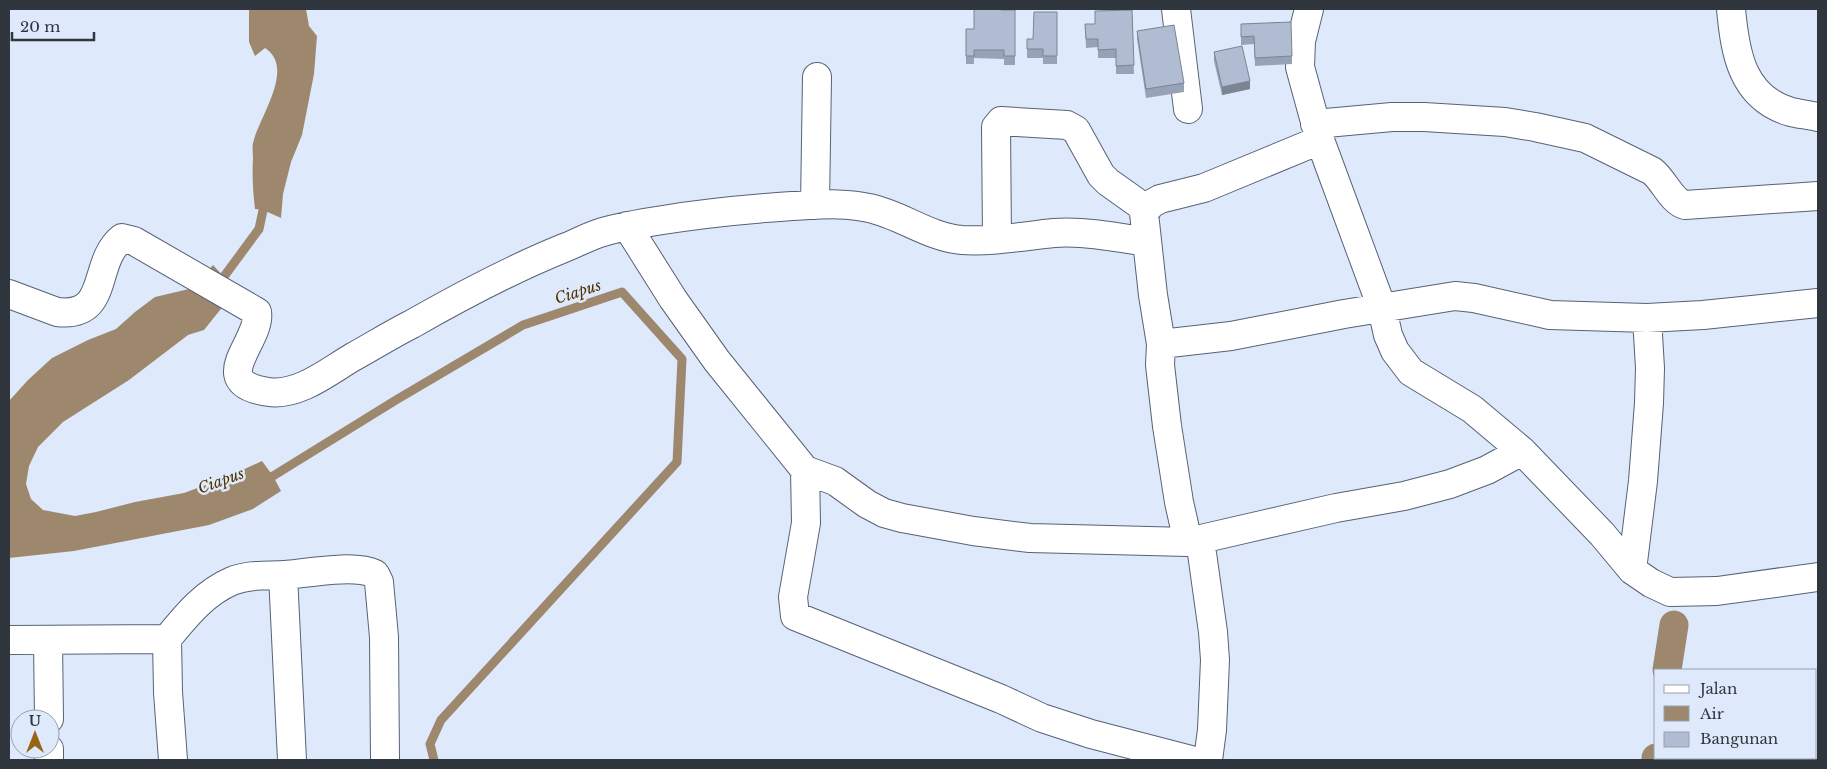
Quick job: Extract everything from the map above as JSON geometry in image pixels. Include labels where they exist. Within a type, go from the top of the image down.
[{"type":"street","points":[[1176,9],[1188,109]]},
{"type":"street","points":[[1309,9],[1301,41],[1300,67],[1318,132],[1382,308],[1388,334],[1395,351],[1411,372],[1472,409],[1522,451],[1602,534],[1632,570],[1651,583],[1670,592],[1717,591],[1818,578]]},
{"type":"street","points":[[1731,9],[1741,68],[1749,83],[1768,101],[1779,107],[1792,112],[1818,117]]},
{"type":"street","points":[[815,205],[817,77]]},
{"type":"street","points":[[1208,760],[1212,730],[1215,660],[1213,632],[1194,540],[1171,457],[1160,365],[1161,344],[1144,225],[1144,213],[1151,204],[1160,199],[1204,188],[1318,132],[1392,117],[1505,122],[1585,138],[1652,171],[1677,201],[1685,206],[1818,196]]},
{"type":"street","points":[[997,239],[996,127],[1001,120],[1073,127],[1101,175],[1146,209]]},
{"type":"street","points":[[9,294],[57,312],[82,310],[96,295],[106,262],[114,246],[122,238],[134,241],[257,312],[258,321],[238,363],[240,380],[257,389],[277,393],[309,383],[410,324],[536,259],[589,237],[626,226],[691,216],[764,208],[815,205],[870,208],[927,232],[960,240],[1084,233],[1147,242]]},
{"type":"street","points":[[626,226],[673,299],[717,361],[805,470],[835,482],[884,513],[931,524],[1030,538],[1122,541],[1194,540],[1336,508],[1404,496],[1450,484],[1487,470],[1522,451]]},
{"type":"street","points":[[1161,344],[1231,336],[1455,296],[1474,298],[1550,315],[1648,318],[1704,315],[1818,303]]},
{"type":"street","points":[[1632,570],[1643,481],[1649,403],[1648,318]]},
{"type":"street","points":[[805,470],[806,523],[793,597],[795,616],[1001,699],[1042,718],[1091,734],[1191,760]]},
{"type":"street","points":[[173,760],[168,692],[167,638],[194,606],[232,581],[270,574],[283,575],[315,571],[365,571],[375,574],[378,578],[381,589],[384,637],[385,760]]},
{"type":"street","points":[[283,575],[292,760]]},
{"type":"street","points":[[9,640],[167,638]]},
{"type":"street","points":[[48,641],[49,709]]},
{"type":"water","points":[[249,9],[306,9],[309,26],[317,36],[314,74],[302,135],[291,162],[283,194],[281,218],[263,210],[255,209],[253,143],[273,93],[277,68],[274,57],[265,48],[255,56],[249,42]]},
{"type":"water","points":[[213,265],[236,290],[204,330],[188,335],[129,380],[63,422],[38,447],[29,466],[26,484],[31,499],[43,510],[75,516],[184,493],[227,477],[262,461],[281,491],[253,509],[209,525],[74,551],[9,558],[9,401],[52,358],[88,340],[116,329],[155,297],[189,289],[198,283]]},
{"type":"building","points":[[974,9],[1015,10],[1015,56],[1004,56],[1004,50],[974,50],[974,56],[966,56],[966,29],[974,29]]},
{"type":"building","points":[[1132,10],[1134,65],[1116,66],[1116,49],[1098,50],[1098,39],[1086,39],[1085,24],[1095,24],[1095,11]]},
{"type":"building","points":[[1034,12],[1057,12],[1057,56],[1043,56],[1043,49],[1027,49],[1027,39],[1033,39]]},
{"type":"building","points":[[1291,22],[1292,56],[1255,58],[1254,36],[1241,37],[1241,24]]},
{"type":"building","points":[[1174,25],[1184,83],[1146,89],[1137,31]]},
{"type":"building","points":[[1242,46],[1250,81],[1222,87],[1214,52]]},
{"type":"waterway","name":"Ciapus","points":[[217,286],[259,229],[265,201]]},
{"type":"waterway","name":"Ciapus","points":[[263,480],[273,476],[523,325],[622,292],[682,359],[677,462],[441,720],[430,744],[434,760]]},
{"type":"waterway","points":[[1667,669],[1674,625]]}]
